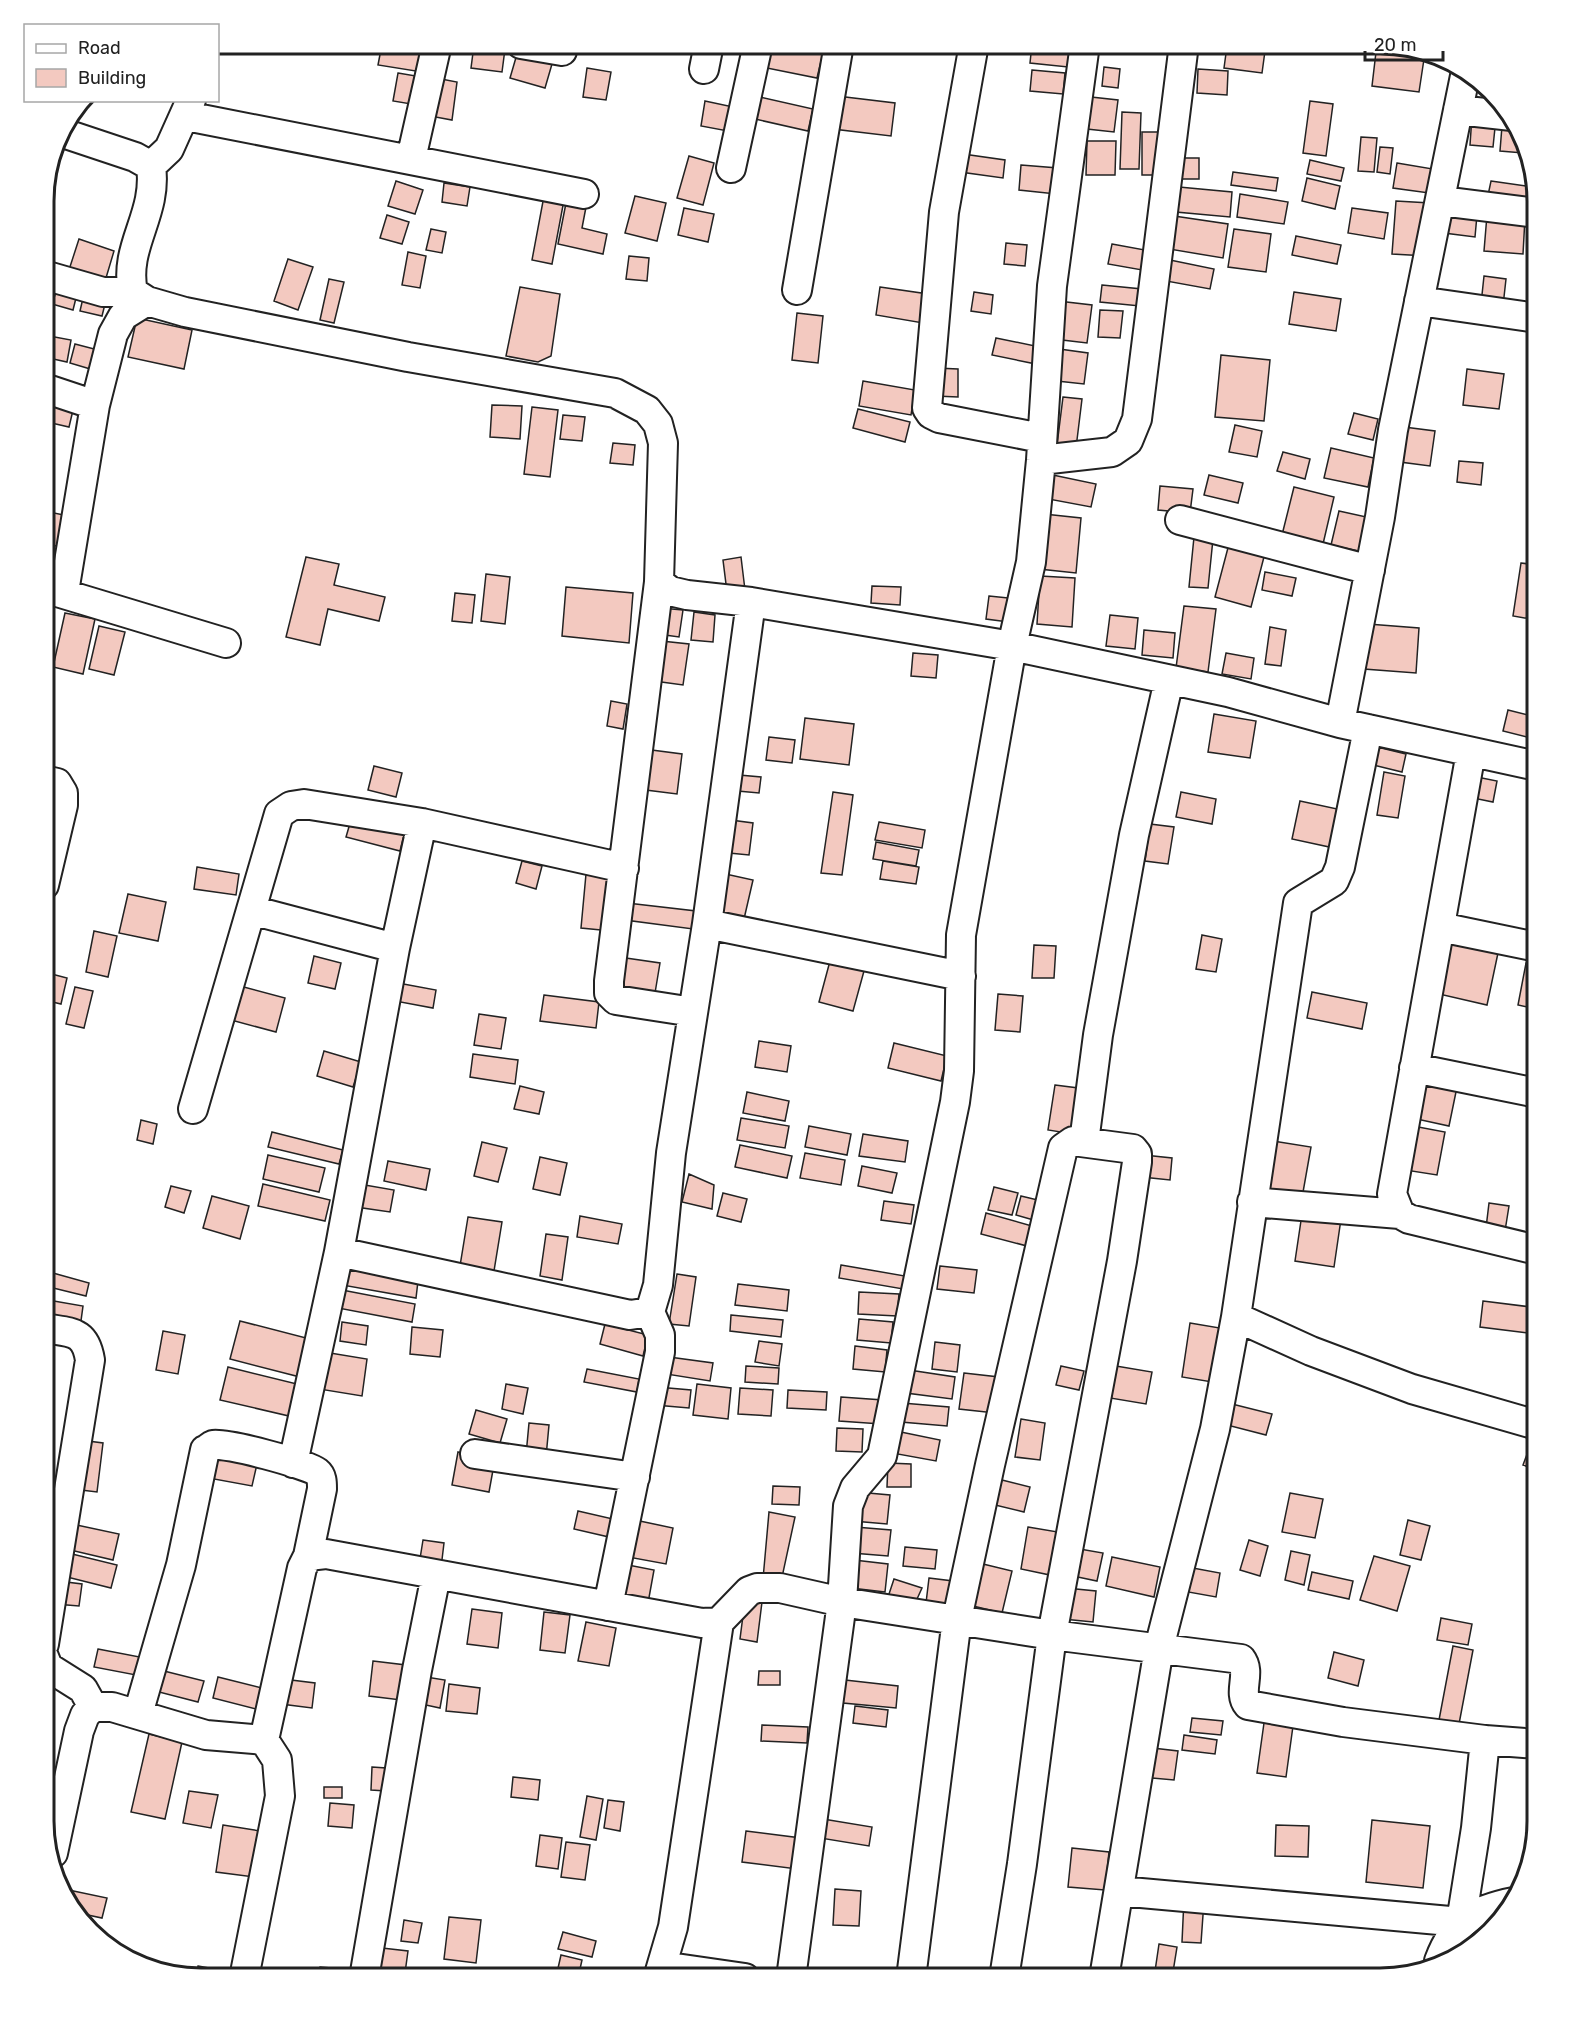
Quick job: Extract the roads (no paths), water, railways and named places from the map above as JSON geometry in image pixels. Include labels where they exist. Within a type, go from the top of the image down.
[{"type":"street","points":[[411,159],[435,54]]},
{"type":"street","points":[[731,168],[756,54]]},
{"type":"street","points":[[797,290],[837,54]]},
{"type":"street","points":[[972,54],[944,212],[927,408],[931,414],[939,418],[1041,449],[1112,452],[1128,441],[1137,419],[1183,54]]},
{"type":"street","points":[[792,1968],[842,1602],[848,1506],[855,1488],[882,1456],[951,1127],[958,1071],[961,935],[1012,646],[1031,562],[1052,286],[1084,54]]},
{"type":"street","points":[[1340,723],[1370,570],[1393,430],[1442,201],[1464,81]]},
{"type":"street","points":[[140,296],[130,276],[132,258],[152,199],[151,166],[169,149],[189,108],[411,159],[584,194]]},
{"type":"street","points":[[1458,110],[1498,114]]},
{"type":"street","points":[[70,135],[135,157],[151,166]]},
{"type":"street","points":[[1442,201],[1527,212]]},
{"type":"street","points":[[54,278],[103,292],[140,296],[185,312],[408,357],[615,393],[635,401],[647,410],[658,424],[663,443],[659,582],[645,680],[609,993],[616,1000],[693,1012]]},
{"type":"street","points":[[140,296],[123,316],[112,334],[54,590],[226,643]]},
{"type":"street","points":[[1419,301],[1527,316]]},
{"type":"street","points":[[54,391],[95,405]]},
{"type":"street","points":[[1180,519],[1370,570]]},
{"type":"street","points":[[659,582],[670,591],[687,595],[751,602],[1012,646],[1228,692],[1340,723],[1527,764]]},
{"type":"street","points":[[608,1606],[660,1352],[660,1335],[650,1312],[658,1285],[671,1153],[707,924],[751,602]]},
{"type":"street","points":[[1084,1142],[1098,1035],[1134,835],[1169,680]]},
{"type":"street","points":[[1106,1968],[1159,1648],[1215,1429],[1236,1317],[1298,903],[1334,881],[1340,867],[1368,729]]},
{"type":"street","points":[[1400,1214],[1392,1194],[1472,752]]},
{"type":"street","points":[[54,782],[57,783],[63,793],[63,805],[54,843]]},
{"type":"street","points":[[193,1109],[279,814],[291,806],[304,804],[422,823],[624,868]]},
{"type":"street","points":[[293,1463],[339,1252],[395,948],[422,823]]},
{"type":"street","points":[[251,910],[395,948]]},
{"type":"street","points":[[707,924],[960,976]]},
{"type":"street","points":[[1440,927],[1527,945]]},
{"type":"street","points":[[1414,1068],[1527,1091]]},
{"type":"street","points":[[912,1968],[957,1619],[990,1464],[1063,1148],[1073,1141],[1133,1149],[1137,1154],[1137,1162],[1122,1261],[1053,1635],[1023,1864],[1006,1968]]},
{"type":"street","points":[[1252,1202],[1400,1214],[1409,1219],[1527,1247]]},
{"type":"street","points":[[339,1252],[630,1315],[650,1312]]},
{"type":"street","points":[[1236,1317],[1311,1350],[1412,1389],[1527,1422]]},
{"type":"street","points":[[54,1330],[77,1334],[87,1344],[90,1360],[54,1599]]},
{"type":"street","points":[[138,1714],[181,1565],[205,1450],[213,1445],[225,1446],[293,1463],[317,1472],[322,1480],[308,1556],[302,1568],[264,1740],[277,1760],[280,1796],[246,1968]]},
{"type":"street","points":[[475,1454],[635,1477]]},
{"type":"street","points":[[308,1556],[326,1554],[702,1623],[719,1622]]},
{"type":"street","points":[[366,1968],[417,1670],[436,1575]]},
{"type":"street","points":[[661,1968],[673,1927],[719,1622],[741,1597],[757,1588],[780,1588],[842,1602],[1053,1635],[1241,1659],[1246,1669],[1244,1695],[1248,1705],[1343,1722],[1527,1743]]},
{"type":"street","points":[[54,1666],[82,1689],[93,1707]]},
{"type":"street","points":[[55,1842],[79,1731],[85,1715],[93,1707],[112,1707],[206,1735],[264,1740]]},
{"type":"street","points":[[1461,1922],[1476,1828],[1485,1740]]},
{"type":"street","points":[[1119,1891],[1461,1922]]},
{"type":"street","points":[[1441,1955],[1446,1942],[1461,1922],[1488,1907],[1501,1905]]}]
